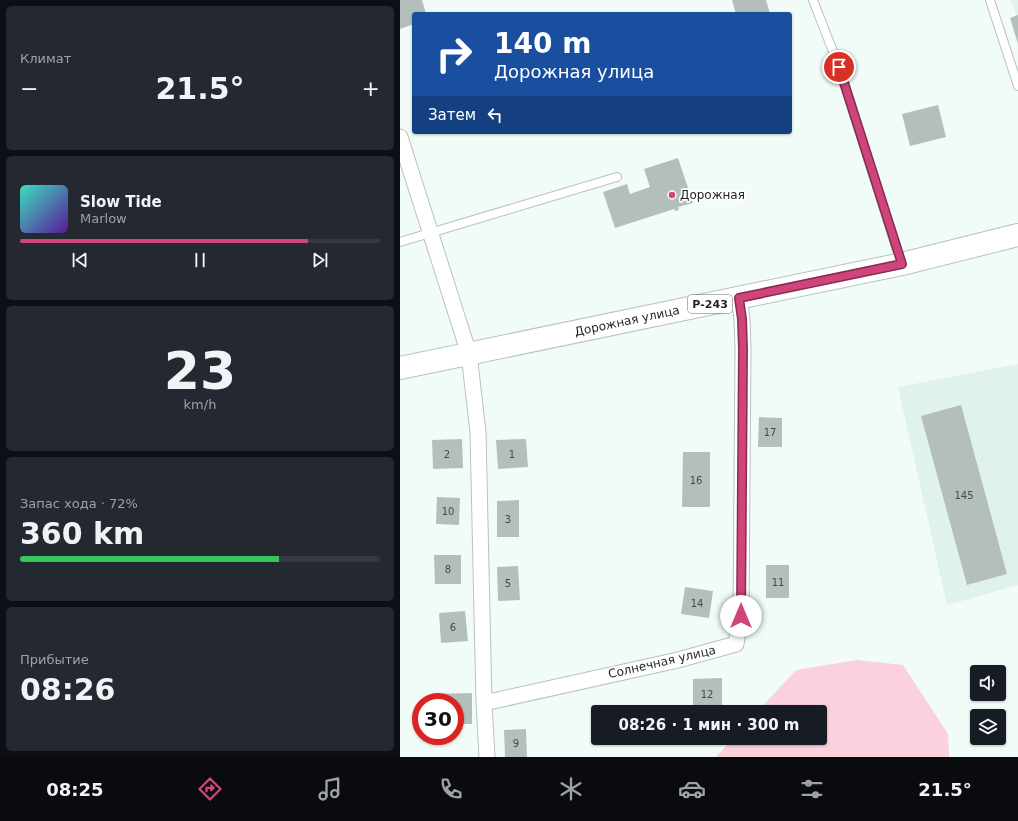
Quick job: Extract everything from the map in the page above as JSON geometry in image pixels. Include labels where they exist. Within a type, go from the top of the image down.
[{"type":"highway","name":"Дорожная улица","points":[[400,368],[902,264],[1018,235]]},
{"type":"street","points":[[400,137],[469,354],[478,432],[484,703],[487,757]]},
{"type":"street","name":"Солнечная улица","points":[[484,703],[678,660],[736,644],[741,608],[743,349],[742,319],[739,298]]},
{"type":"lane","points":[[813,0],[839,67],[902,264]]},
{"type":"lane","points":[[990,0],[1018,86]]},
{"type":"lane","points":[[400,242],[618,177]]},
{"type":"shaded area","points":[[1011,0],[1018,0],[1018,21]]},
{"type":"shaded area","points":[[1018,364],[1018,585],[947,605],[898,387]]},
{"type":"shaded area","points":[[857,660],[903,665],[948,734],[949,757],[716,757],[727,745],[827,745],[827,705],[764,705],[796,670]]},
{"type":"building","points":[[400,0],[422,0],[425,12],[412,12],[412,25],[400,29]]},
{"type":"building","points":[[732,0],[766,0],[769,12],[735,12]]},
{"type":"building","points":[[1018,15],[1018,44],[1010,18]]},
{"type":"building","points":[[938,105],[946,137],[910,146],[902,114]]},
{"type":"building","points":[[678,158],[693,203],[678,207],[679,210],[675,211],[674,209],[615,228],[603,192],[627,184],[630,194],[650,187],[644,169]]},
{"type":"building","points":[[961,405],[1007,574],[967,585],[921,416]]},
{"type":"building","points":[[759,417],[782,418],[782,447],[758,447]]},
{"type":"building","points":[[462,439],[463,468],[433,469],[432,440]]},
{"type":"building","points":[[526,439],[528,467],[498,469],[496,440]]},
{"type":"building","points":[[683,452],[710,452],[710,507],[682,507]]},
{"type":"building","points":[[437,497],[460,498],[459,525],[436,524]]},
{"type":"building","points":[[519,500],[519,537],[497,537],[497,501]]},
{"type":"building","points":[[434,555],[461,555],[461,584],[435,584]]},
{"type":"building","points":[[766,565],[789,565],[789,598],[766,598]]},
{"type":"building","points":[[518,566],[520,600],[498,601],[497,567]]},
{"type":"building","points":[[685,587],[713,591],[709,618],[681,614]]},
{"type":"building","points":[[465,611],[468,641],[441,643],[439,613]]},
{"type":"building","points":[[722,678],[722,705],[693,705],[693,679]]},
{"type":"building","points":[[464,693],[472,693],[472,724],[464,724]]},
{"type":"building","points":[[526,729],[527,757],[505,757],[504,730]]},
{"type":"place","name":"Дорожная","points":[[672,195]]},
{"type":"route","points":[[741,616],[743,349],[742,319],[739,298],[902,264],[839,67]]}]
